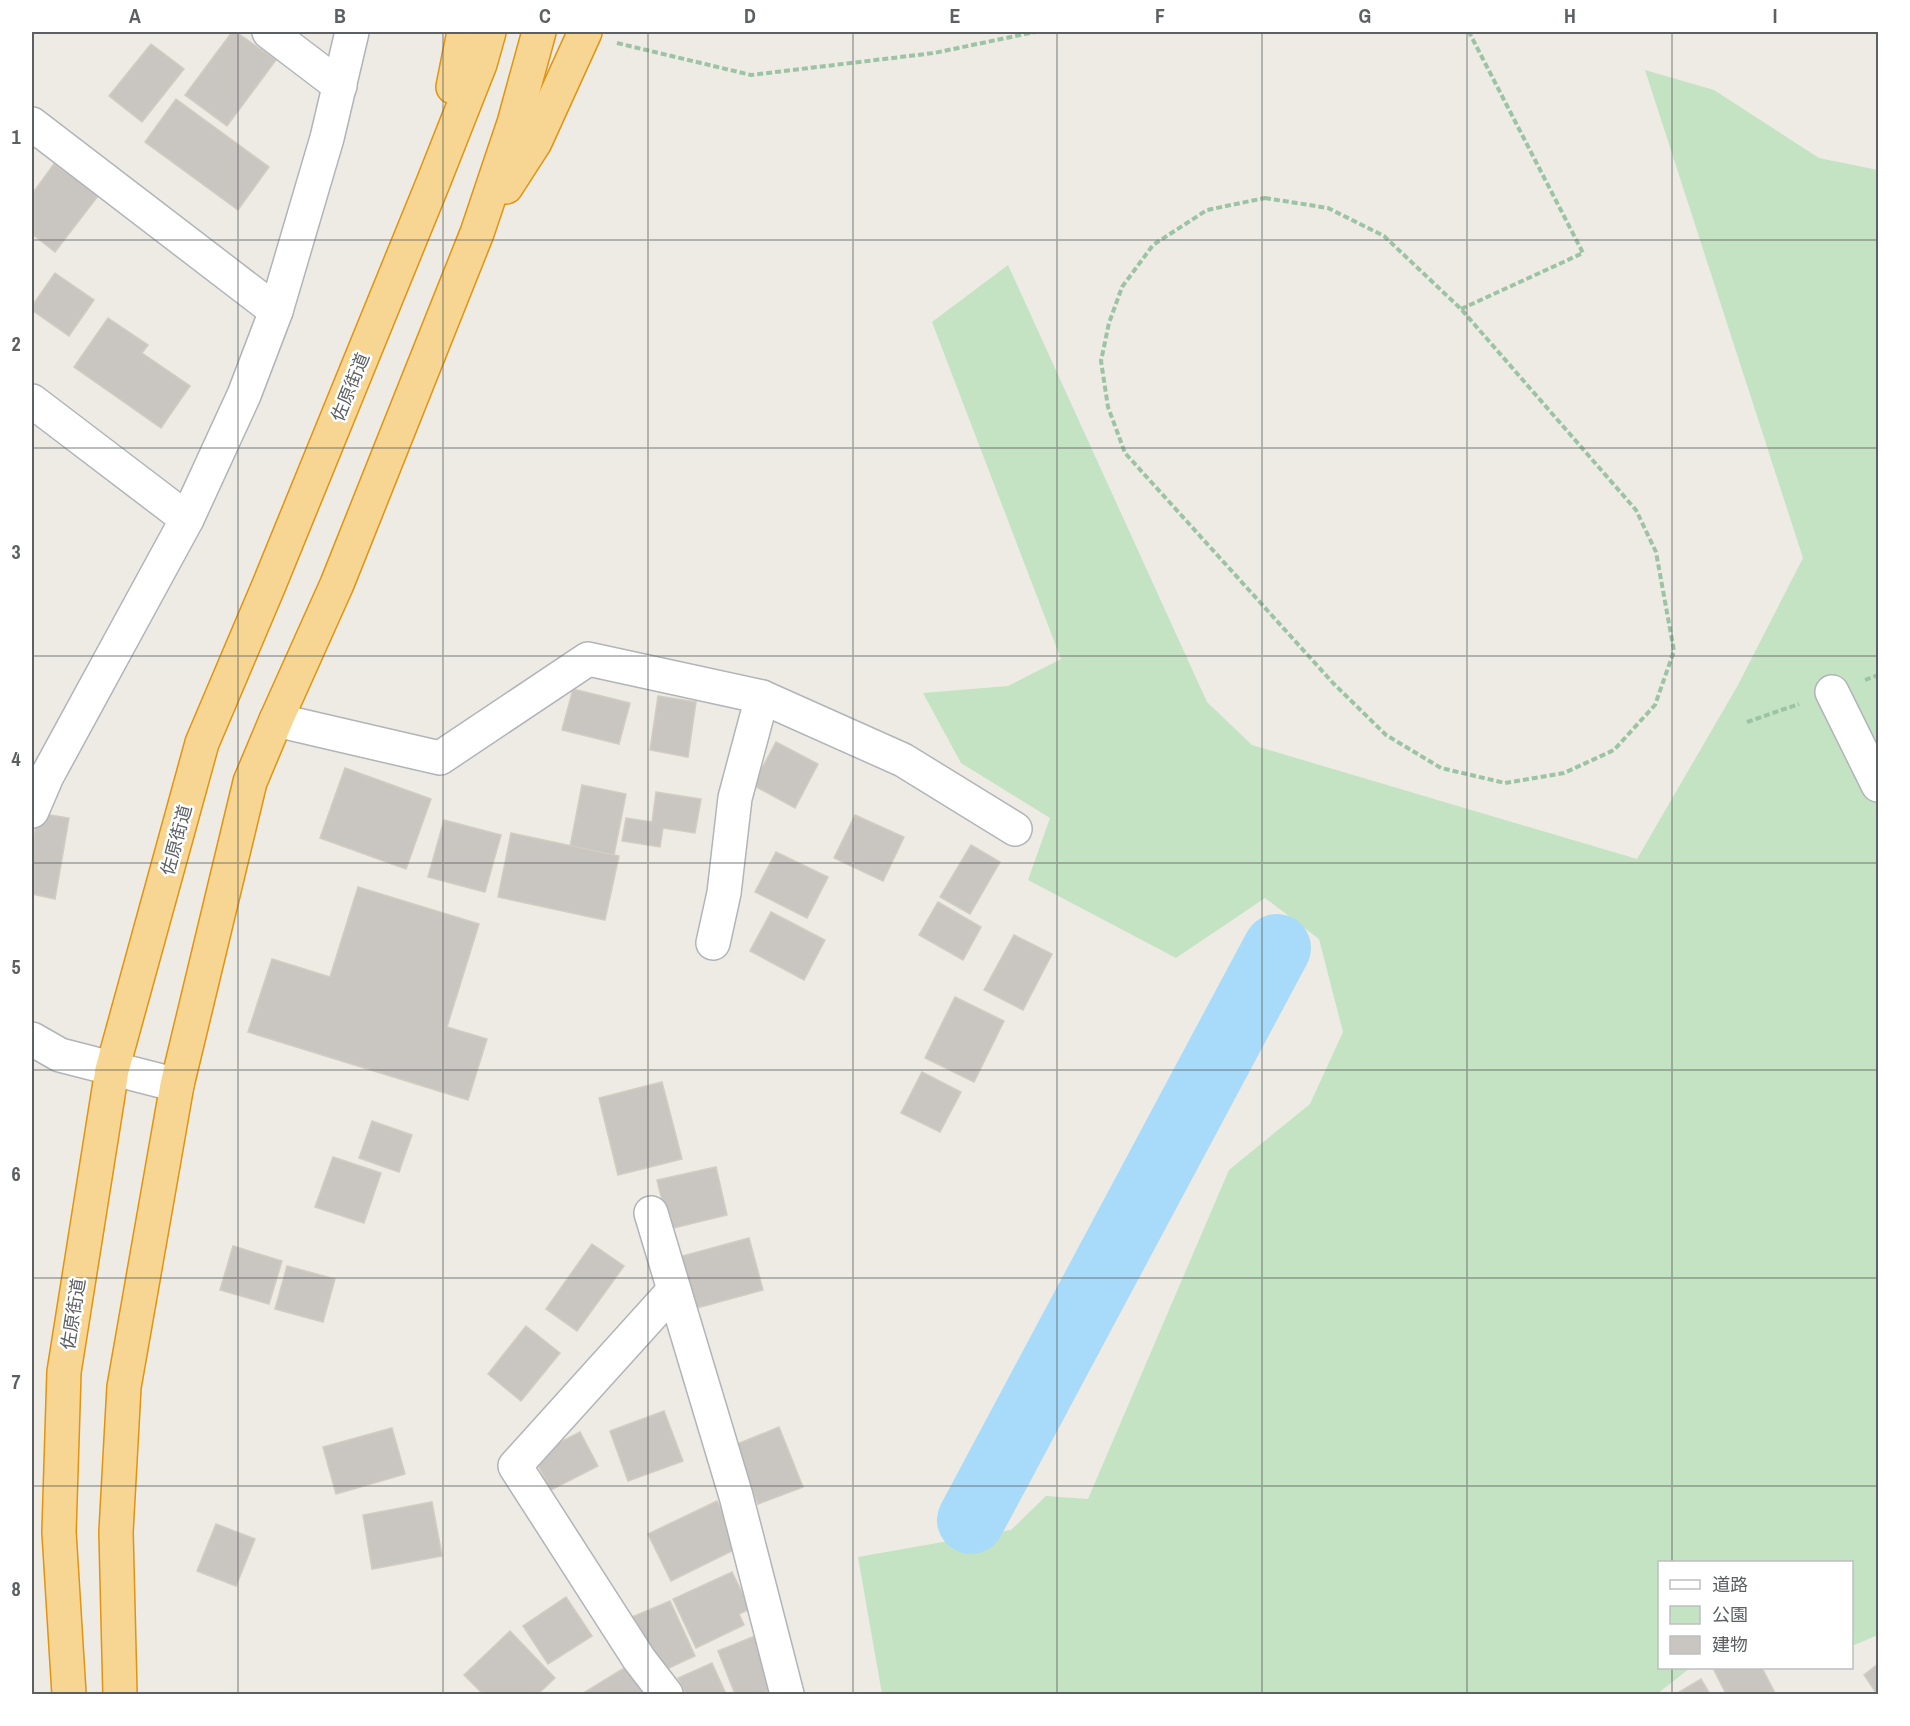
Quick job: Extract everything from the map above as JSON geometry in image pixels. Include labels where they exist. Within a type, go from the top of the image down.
[{"type":"highway","points":[[434,183],[464,32]]},
{"type":"highway","name":"佐原街道","points":[[69,1695],[58,1533],[64,1372],[112,1070],[202,743],[434,183],[480,64],[489,32]]},
{"type":"highway","points":[[120,1695],[116,1533],[124,1387],[177,1085],[250,782],[337,584],[477,233],[514,123],[539,32]]},
{"type":"highway","points":[[477,233],[535,142],[585,33]]},
{"type":"street","points":[[269,32],[340,86]]},
{"type":"street","points":[[32,811],[39,770],[187,519],[244,395],[276,311],[327,138],[352,32]]},
{"type":"street","points":[[32,124],[276,311]]},
{"type":"street","points":[[32,401],[187,519]]},
{"type":"street","points":[[276,720],[440,758],[588,659],[762,697],[903,760],[1016,829]]},
{"type":"street","points":[[1832,692],[1878,785]]},
{"type":"street","points":[[713,943],[724,893],[735,798],[762,697]]},
{"type":"street","points":[[32,1040],[60,1055],[177,1085]]},
{"type":"street","points":[[651,1213],[736,1496],[787,1695]]},
{"type":"street","points":[[666,1695],[639,1659],[515,1466],[674,1290]]},
{"type":"path","points":[[585,33],[751,75],[934,53],[1035,32]]},
{"type":"path","points":[[1461,309],[1583,253],[1469,32]]},
{"type":"path","points":[[1265,198],[1328,208],[1384,236],[1461,309],[1636,510],[1656,552],[1674,651],[1655,705],[1614,750],[1564,773],[1505,783],[1441,768],[1386,735],[1333,683],[1125,453],[1108,407],[1101,362],[1108,323],[1122,287],[1153,244],[1207,210],[1265,198]]},
{"type":"green space","points":[[1645,70],[1714,90],[1819,158],[1878,170],[1878,1635],[1853,1646],[1853,1561],[1658,1561],[1658,1669],[1689,1669],[1657,1694],[882,1694],[858,1557],[1011,1530],[1046,1496],[1088,1499],[1229,1170],[1310,1104],[1343,1032],[1319,939],[1265,898],[1176,958],[1028,880],[1050,818],[961,763],[923,693],[1008,686],[1061,659],[932,322],[1008,265],[1207,702],[1252,745],[1637,859],[1738,685],[1803,558]]},
{"type":"building","points":[[232,32],[236,32],[276,60],[227,126],[185,95]]},
{"type":"building","points":[[151,44],[184,69],[142,122],[109,96]]},
{"type":"building","points":[[176,99],[269,167],[238,210],[145,142]]},
{"type":"building","points":[[54,164],[98,196],[55,252],[32,234],[32,194]]},
{"type":"building","points":[[55,273],[94,300],[69,336],[32,310],[32,306]]},
{"type":"building","points":[[108,318],[148,345],[142,353],[190,386],[161,428],[74,367]]},
{"type":"building","points":[[573,689],[630,703],[619,744],[562,730]]},
{"type":"building","points":[[658,696],[696,702],[688,757],[650,750]]},
{"type":"building","points":[[776,742],[818,764],[795,808],[753,785]]},
{"type":"building","points":[[345,768],[431,799],[406,869],[320,838]]},
{"type":"building","points":[[582,785],[626,794],[614,855],[570,847]]},
{"type":"building","points":[[656,792],[701,799],[695,833],[663,828],[660,847],[622,841],[626,818],[652,822]]},
{"type":"building","points":[[38,813],[69,818],[55,899],[32,894],[32,850]]},
{"type":"building","points":[[855,815],[904,837],[883,881],[834,858]]},
{"type":"building","points":[[444,820],[501,835],[485,892],[428,877]]},
{"type":"building","points":[[511,833],[619,856],[605,920],[498,897]]},
{"type":"building","points":[[971,845],[1000,862],[970,914],[940,897]]},
{"type":"building","points":[[776,852],[828,877],[807,918],[755,892]]},
{"type":"building","points":[[358,887],[479,924],[447,1027],[487,1039],[468,1100],[248,1032],[272,959],[330,977]]},
{"type":"building","points":[[938,902],[981,927],[963,960],[919,935]]},
{"type":"building","points":[[771,912],[825,940],[804,980],[750,951]]},
{"type":"building","points":[[1014,935],[1052,954],[1023,1010],[984,990]]},
{"type":"building","points":[[955,997],[1004,1021],[974,1082],[925,1058]]},
{"type":"building","points":[[922,1072],[961,1092],[940,1132],[901,1113]]},
{"type":"building","points":[[662,1082],[682,1159],[618,1175],[599,1098]]},
{"type":"building","points":[[372,1121],[412,1135],[399,1172],[359,1158]]},
{"type":"building","points":[[333,1157],[381,1173],[364,1223],[315,1207]]},
{"type":"building","points":[[716,1167],[727,1215],[669,1229],[657,1180]]},
{"type":"building","points":[[749,1238],[763,1290],[693,1309],[679,1257]]},
{"type":"building","points":[[592,1244],[624,1266],[577,1331],[546,1309]]},
{"type":"building","points":[[233,1246],[282,1261],[269,1304],[220,1290]]},
{"type":"building","points":[[287,1266],[335,1279],[323,1322],[275,1309]]},
{"type":"building","points":[[526,1326],[560,1353],[521,1401],[488,1374]]},
{"type":"building","points":[[664,1411],[683,1461],[628,1481],[610,1431]]},
{"type":"building","points":[[779,1427],[803,1487],[758,1504],[735,1445]]},
{"type":"building","points":[[392,1428],[405,1474],[336,1494],[323,1447]]},
{"type":"building","points":[[580,1432],[598,1466],[551,1490],[533,1456]]},
{"type":"building","points":[[717,1501],[740,1547],[671,1581],[648,1534]]},
{"type":"building","points":[[432,1502],[442,1556],[372,1569],[363,1515]]},
{"type":"building","points":[[216,1524],[255,1539],[236,1586],[197,1571]]},
{"type":"building","points":[[732,1572],[750,1609],[739,1614],[744,1625],[696,1648],[673,1599]]},
{"type":"building","points":[[566,1597],[592,1636],[548,1664],[523,1626]]},
{"type":"building","points":[[670,1601],[695,1656],[656,1674],[630,1618]]},
{"type":"building","points":[[510,1631],[555,1678],[538,1694],[483,1694],[464,1675]]},
{"type":"building","points":[[755,1636],[776,1688],[760,1694],[735,1694],[718,1651]]},
{"type":"building","points":[[639,1659],[651,1694],[586,1694],[585,1692]]},
{"type":"building","points":[[712,1663],[726,1694],[686,1694],[678,1678]]},
{"type":"building","points":[[1878,1664],[1878,1694],[1877,1694],[1864,1675]]},
{"type":"building","points":[[1714,1669],[1763,1669],[1774,1691],[1766,1694],[1726,1694]]},
{"type":"building","points":[[1701,1679],[1710,1694],[1676,1694]]},
{"type":"waterway","points":[[971,1520],[1277,948]]}]
